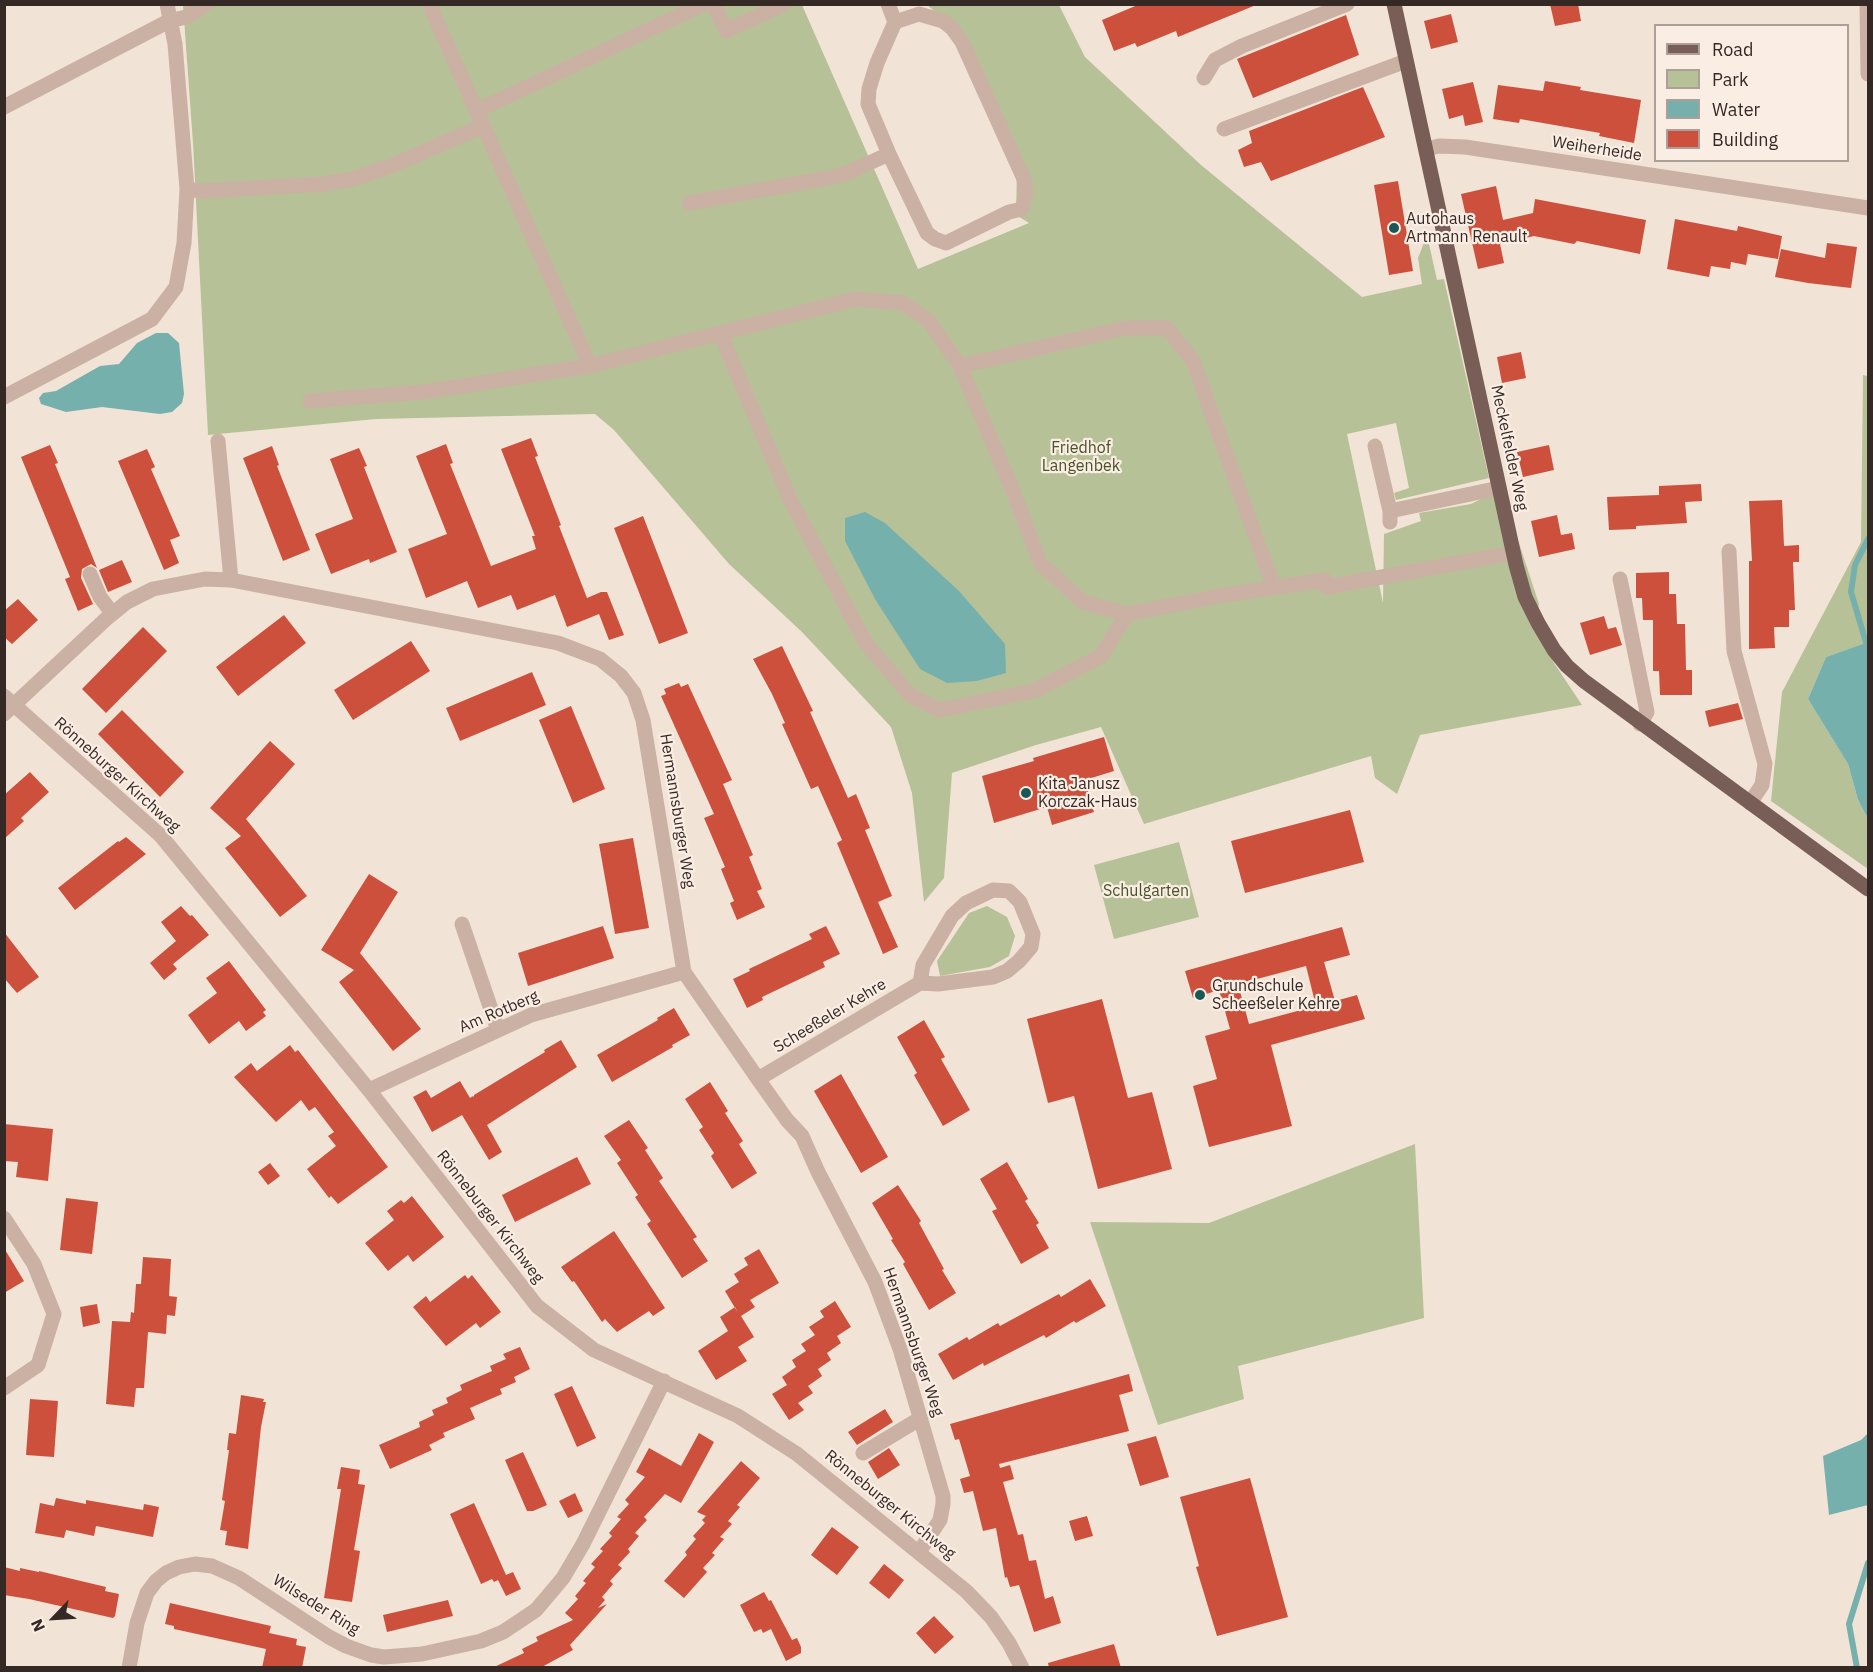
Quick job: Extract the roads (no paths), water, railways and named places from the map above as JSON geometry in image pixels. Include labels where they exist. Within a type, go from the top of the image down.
[{"type":"main road","name":"Meckelfelder Weg","points":[[1394,4],[1514,553],[1525,597],[1538,623],[1554,650],[1584,681],[1869,889]]},
{"type":"street","points":[[4,397],[152,319],[176,287],[184,243],[187,189],[175,44],[167,4]]},
{"type":"street","points":[[4,107],[170,21],[186,17],[207,4]]},
{"type":"street","points":[[429,4],[590,366]]},
{"type":"street","points":[[476,111],[704,4]]},
{"type":"street","points":[[714,4],[726,31],[783,4]]},
{"type":"street","points":[[888,4],[895,21]]},
{"type":"street","points":[[1204,78],[1215,60],[1242,46],[1347,4]]},
{"type":"street","points":[[1867,4],[1869,74]]},
{"type":"street","points":[[919,14],[943,21],[952,28],[962,42],[1021,168],[1026,195],[1022,209],[1009,212],[946,243],[927,233],[868,104],[868,89],[895,21],[919,14]]},
{"type":"street","points":[[1224,129],[1406,61]]},
{"type":"street","points":[[187,189],[202,191],[323,184],[353,179],[391,166],[483,126]]},
{"type":"street","name":"Weiherheide","points":[[1426,148],[1465,147],[1869,208]]},
{"type":"street","points":[[689,203],[845,174],[889,154]]},
{"type":"street","points":[[310,401],[423,392],[590,366],[856,299],[903,303],[929,321],[960,366],[1015,496],[1040,563],[1083,602],[1127,614],[1325,580],[1327,587],[1514,553]]},
{"type":"street","points":[[960,366],[1126,328],[1167,328],[1193,361],[1274,588]]},
{"type":"street","points":[[720,333],[790,499],[859,632],[910,695],[940,710],[1034,691],[1101,656],[1127,614]]},
{"type":"street","points":[[218,441],[231,579]]},
{"type":"street","points":[[1375,446],[1390,517],[1499,488]]},
{"type":"street","points":[[1729,551],[1734,651],[1765,764],[1762,785],[1750,803]]},
{"type":"street","points":[[90,574],[100,597],[112,614]]},
{"type":"street","name":"Hermannsburger Weg","points":[[7,705],[127,602],[153,589],[189,581],[231,579],[558,643],[600,659],[615,670],[634,693],[643,720],[684,972],[787,1120],[802,1136],[818,1172],[857,1244],[888,1314],[938,1476],[943,1504],[940,1520],[919,1552]]},
{"type":"street","points":[[1620,579],[1647,712],[1640,724]]},
{"type":"street","name":"Rönneburger Kirchweg","points":[[7,705],[161,836],[369,1090],[537,1305],[594,1350],[738,1416],[797,1454],[951,1577],[986,1611],[1009,1643],[1022,1668]]},
{"type":"street","name":"Scheeßeler Kehre","points":[[758,1079],[920,983],[938,984],[993,976],[1007,971],[1031,947],[1032,934],[1020,902],[1009,891],[993,890],[966,903],[952,916],[923,965],[920,983]]},
{"type":"street","points":[[462,924],[498,1030]]},
{"type":"street","name":"Am Rotberg","points":[[369,1090],[531,1015],[684,972]]},
{"type":"street","points":[[4,1218],[34,1264],[54,1314],[38,1365],[4,1388]]},
{"type":"street","name":"Wilseder Ring","points":[[129,1668],[137,1623],[147,1593],[166,1573],[179,1567],[195,1564],[212,1566],[238,1578],[329,1637],[359,1652],[424,1661],[456,1647],[494,1637],[527,1618],[563,1578],[583,1544],[664,1381]]},
{"type":"street","points":[[863,1453],[921,1418]]},
{"type":"water","points":[[156,333],[168,333],[179,343],[184,394],[182,403],[172,412],[160,414],[102,407],[66,412],[41,404],[39,398],[43,393],[56,391],[100,366],[119,364],[137,343]]},
{"type":"water","points":[[865,512],[885,523],[959,591],[1005,644],[1006,673],[977,681],[947,683],[920,669],[875,599],[845,541],[845,518]]},
{"type":"water","points":[[1868,642],[1868,819],[1858,800],[1848,764],[1808,699],[1826,657]]},
{"type":"water","points":[[1868,1433],[1868,1505],[1829,1515],[1823,1456],[1861,1440]]},
{"type":"waterway","points":[[1868,539],[1855,565],[1851,592],[1868,649]]},
{"type":"waterway","points":[[1857,1668],[1849,1624],[1868,1563]]},
{"type":"place","name":"Autohaus Artmann Renault","points":[[1394,228]]},
{"type":"place","name":"Kita Janusz Korczak-Haus","points":[[1026,793]]},
{"type":"place","name":"Grundschule Scheeßeler Kehre","points":[[1200,995]]},
{"type":"park label","name":"Friedhof Langenbek","points":[[1081,457]]},
{"type":"park label","name":"Schulgarten","points":[[1146,891]]}]
